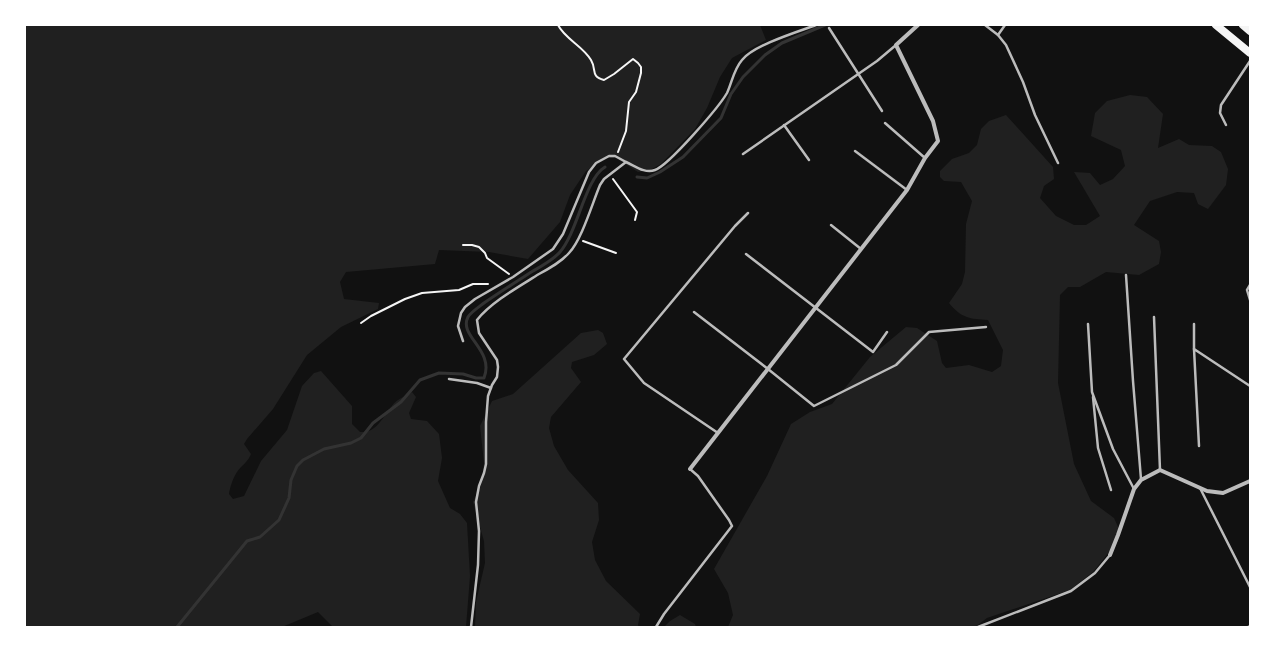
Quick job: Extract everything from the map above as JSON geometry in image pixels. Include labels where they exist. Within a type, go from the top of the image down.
[{"type":"main road","points":[[1216,25],[1250,53]]},
{"type":"main road","points":[[1243,25],[1250,31]]},
{"type":"street","points":[[690,468],[907,190],[925,158],[938,141],[933,121],[896,45],[918,25]]},
{"type":"street","points":[[1110,555],[1134,489],[1141,480],[1160,470],[1207,491],[1223,493],[1250,481]]},
{"type":"lane","points":[[462,341],[458,326],[461,313],[465,307],[475,299],[513,277],[553,248],[563,234],[589,172],[596,163],[609,156],[615,156],[641,169],[650,171],[656,170],[678,150],[719,103],[727,92],[732,78],[742,60],[756,50],[772,42],[816,25]]},
{"type":"lane","points":[[985,25],[1006,45],[1023,82],[1035,115],[1058,163]]},
{"type":"lane","points":[[998,36],[1005,25]]},
{"type":"lane","points":[[829,28],[882,111]]},
{"type":"lane","points":[[743,154],[877,61],[896,45]]},
{"type":"lane","points":[[1226,125],[1220,114],[1221,105],[1250,61]]},
{"type":"lane","points":[[885,123],[925,158]]},
{"type":"lane","points":[[784,125],[809,160]]},
{"type":"lane","points":[[855,151],[907,190]]},
{"type":"lane","points":[[471,627],[478,565],[479,530],[476,502],[478,486],[486,464],[488,396],[497,377],[498,367],[497,360],[479,333],[477,320],[492,306],[524,283],[562,260],[571,252],[578,240],[600,185],[626,162]]},
{"type":"lane","points":[[718,433],[644,383],[624,359],[735,226],[748,213]]},
{"type":"lane","points":[[830,225],[861,249]]},
{"type":"lane","points":[[746,254],[873,352],[887,332]]},
{"type":"lane","points":[[1126,275],[1132,381],[1141,480]]},
{"type":"lane","points":[[1250,285],[1247,290],[1250,300]]},
{"type":"lane","points":[[694,312],[814,406],[896,365],[929,332],[986,327]]},
{"type":"lane","points":[[1154,317],[1160,470]]},
{"type":"lane","points":[[1088,324],[1092,392],[1098,448],[1112,490]]},
{"type":"lane","points":[[1194,324],[1199,446]]},
{"type":"lane","points":[[1194,349],[1250,386]]},
{"type":"lane","points":[[449,379],[477,383],[491,388]]},
{"type":"lane","points":[[1092,392],[1113,449],[1134,489]]},
{"type":"lane","points":[[656,627],[664,614],[732,526],[698,476],[690,468]]},
{"type":"lane","points":[[1199,487],[1250,587]]},
{"type":"lane","points":[[978,627],[1071,592],[1095,573],[1110,555]]},
{"type":"path","points":[[558,25],[565,35],[591,60],[594,68],[594,74],[598,78],[604,80],[633,59],[641,67],[636,92],[629,102],[626,131],[620,148],[615,156]]},
{"type":"path","points":[[610,175],[637,212],[635,220]]},
{"type":"path","points":[[578,240],[616,253]]},
{"type":"path","points":[[463,245],[472,245],[479,248],[485,253],[487,258],[513,277]]},
{"type":"path","points":[[361,322],[405,299],[422,293],[459,290],[473,284],[497,286]]},
{"type":"shaded area","points":[[25,25],[760,25],[766,40],[732,58],[720,77],[707,108],[695,129],[661,164],[650,170],[638,172],[616,158],[608,158],[586,171],[570,195],[560,222],[528,259],[489,252],[439,250],[435,264],[346,272],[340,282],[344,299],[379,303],[378,309],[341,327],[307,355],[273,409],[244,444],[251,454],[237,472],[233,480],[229,494],[233,499],[244,496],[261,461],[287,430],[302,386],[314,373],[321,371],[352,406],[352,424],[360,432],[367,432],[373,429],[382,420],[393,404],[412,392],[416,397],[409,413],[411,419],[427,421],[439,434],[442,458],[438,481],[450,508],[460,514],[467,523],[470,576],[466,627],[333,627],[318,612],[282,627],[25,627]]},
{"type":"shaded area","points":[[1130,95],[1147,97],[1163,114],[1158,148],[1179,139],[1189,145],[1212,146],[1221,152],[1228,169],[1226,185],[1208,209],[1198,204],[1194,193],[1177,192],[1150,201],[1134,225],[1159,241],[1161,252],[1159,264],[1139,275],[1106,272],[1080,287],[1068,287],[1060,295],[1058,383],[1074,464],[1091,501],[1114,518],[1119,529],[1118,541],[1093,572],[1070,590],[987,618],[975,627],[728,627],[733,615],[728,593],[714,569],[767,476],[791,424],[810,412],[832,404],[870,357],[906,327],[917,328],[937,341],[942,363],[946,368],[969,365],[992,372],[1001,366],[1003,350],[988,320],[966,317],[953,308],[949,303],[962,284],[965,272],[966,224],[972,201],[961,182],[944,181],[940,177],[940,171],[952,159],[969,153],[977,145],[981,129],[989,121],[1006,115],[1053,167],[1054,179],[1044,186],[1040,198],[1056,216],[1074,225],[1086,225],[1100,216],[1074,172],[1090,173],[1100,185],[1113,179],[1125,166],[1121,150],[1091,136],[1095,113],[1107,101]]},
{"type":"shaded area","points":[[598,330],[603,333],[607,344],[594,355],[572,362],[571,368],[581,382],[551,417],[549,428],[554,446],[568,470],[598,503],[599,520],[592,542],[595,560],[606,581],[640,614],[639,627],[475,627],[476,602],[485,563],[484,541],[473,502],[481,486],[484,463],[480,426],[492,401],[513,394],[581,333]]},
{"type":"shaded area","points":[[680,615],[695,624],[696,627],[664,627],[670,621]]},
{"type":"waterway","points":[[637,177],[647,178],[660,172],[683,157],[721,118],[731,94],[743,77],[765,55],[782,43],[825,25]]},
{"type":"waterway","points":[[177,627],[247,541],[260,537],[279,520],[289,498],[291,480],[297,466],[303,460],[324,449],[351,443],[361,438],[373,423],[401,402],[420,380],[439,373],[463,374],[476,378],[484,378],[486,368],[485,359],[468,331],[466,324],[468,317],[473,311],[484,303],[547,263],[560,252],[572,232],[592,182],[598,173],[605,167]]}]
